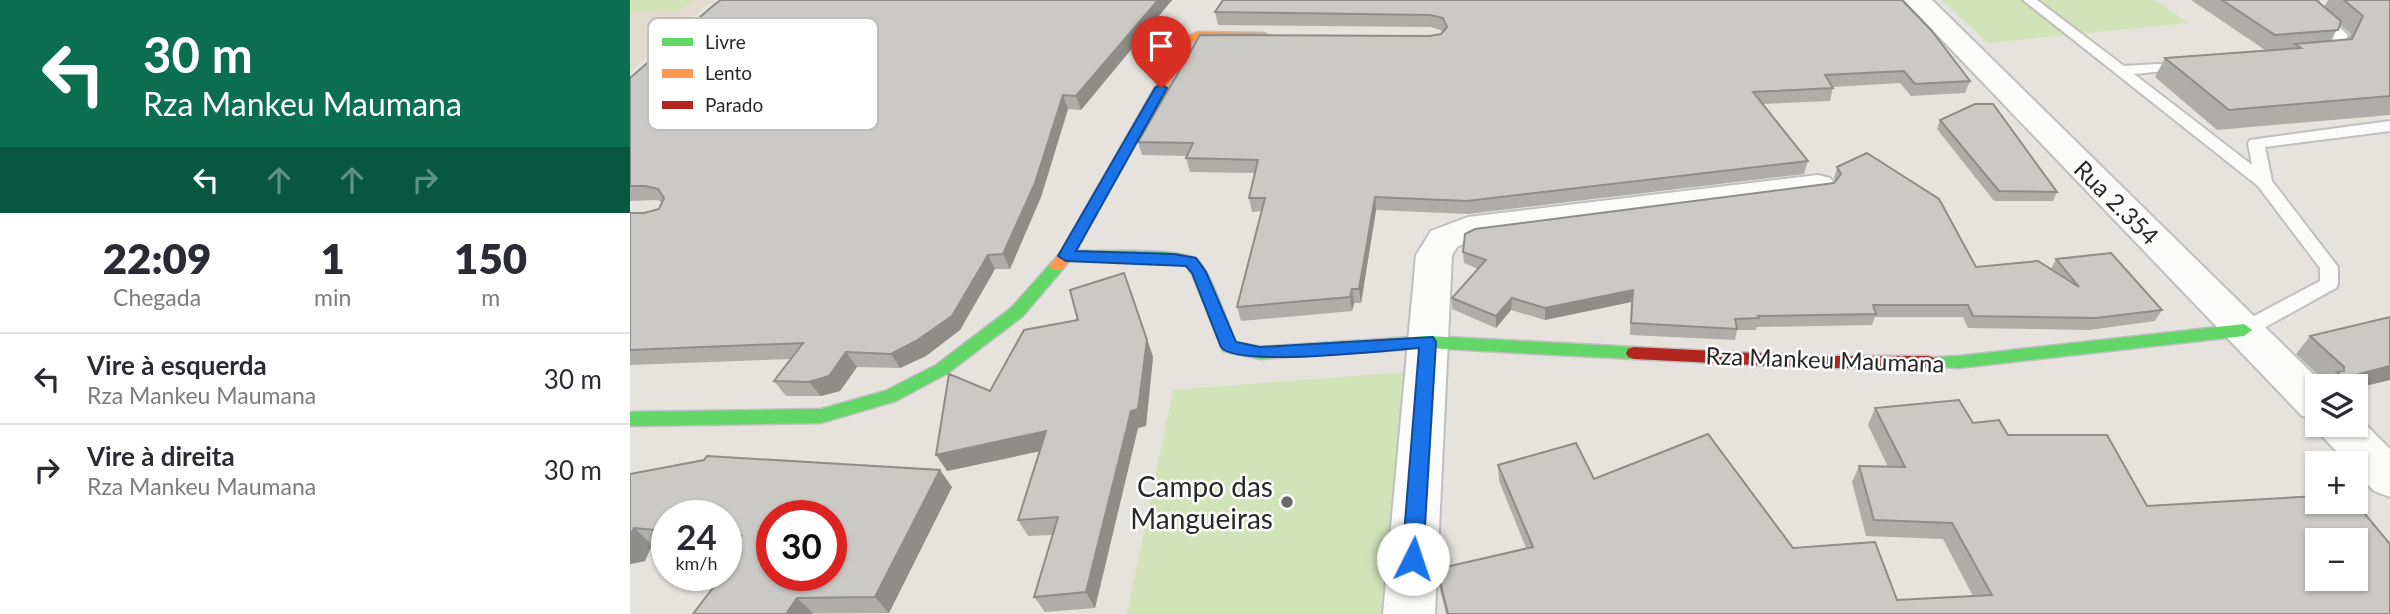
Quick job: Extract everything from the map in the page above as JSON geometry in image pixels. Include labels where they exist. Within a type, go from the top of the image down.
[{"type":"street","name":"Rua 2.354","points":[[1917,0],[2305,392]]},
{"type":"street","points":[[630,419],[821,416],[890,396],[942,369],[1017,312],[1066,256],[1188,40],[1197,35],[1279,36]]},
{"type":"street","points":[[1409,614],[1434,255],[1444,239],[1468,229],[1818,185]]},
{"type":"street","name":"Rza Mankeu Maumana","points":[[1066,256],[1174,258],[1191,262],[1199,272],[1229,347],[1260,353],[1428,342],[1818,362],[1959,362],[2244,330]]},
{"type":"street","points":[[2349,437],[2390,478]]},
{"type":"lane","points":[[2029,0],[2264,182]]},
{"type":"lane","points":[[2305,2],[2341,35],[2334,52],[2307,54]]},
{"type":"lane","points":[[2120,71],[2200,64]]},
{"type":"lane","name":"Rza Mankeu Maumana","points":[[2244,330],[2329,284],[2329,267],[2264,182],[2256,143],[2390,126]]},
{"type":"shaded area","points":[[630,0],[712,0],[691,18],[648,18],[648,55],[630,71]]},
{"type":"green space","points":[[630,0],[692,0],[680,10],[630,11]]},
{"type":"green space","points":[[1941,0],[2155,0],[2189,23],[1988,43]]},
{"type":"green space","name":"Campo das Mangueiras","points":[[1419,371],[1429,614],[1127,614],[1173,390]]},
{"type":"building","points":[[721,0],[1158,0],[1076,96],[1063,95],[1035,183],[1003,254],[988,255],[952,316],[916,341],[891,354],[846,352],[829,376],[809,382],[774,381],[803,343],[630,350],[630,213],[659,209],[664,198],[658,189],[630,186],[630,78],[648,62],[648,130],[878,130],[878,18],[699,18]]},
{"type":"building","points":[[1223,0],[1902,0],[1931,30],[1970,81],[1915,84],[1904,71],[1825,75],[1833,88],[1753,92],[1808,161],[1467,201],[1375,197],[1359,289],[1352,289],[1350,297],[1237,307],[1265,198],[1249,198],[1258,160],[1186,158],[1193,143],[1138,142],[1200,35],[1430,36],[1441,34],[1447,27],[1443,18],[1430,15],[1215,12]]},
{"type":"building","points":[[2222,0],[2316,0],[2341,21],[2338,30],[2275,35]]},
{"type":"building","points":[[2344,0],[2390,0],[2390,96],[2229,110],[2165,58],[2301,48],[2295,44],[2352,39],[2363,16]]},
{"type":"building","points":[[1975,104],[1993,104],[2057,192],[1999,191],[1940,120]]},
{"type":"building","points":[[1867,153],[1939,199],[1976,267],[2038,261],[2079,287],[2056,259],[2111,253],[2162,310],[2096,318],[1973,316],[1968,305],[1873,305],[1876,314],[1758,316],[1759,318],[1735,319],[1737,329],[1631,323],[1633,290],[1545,308],[1512,298],[1496,316],[1452,298],[1486,260],[1463,252],[1465,234],[1475,229],[1834,183],[1841,174],[1837,167]]},
{"type":"building","points":[[1124,273],[1147,340],[1138,409],[1131,411],[1086,592],[1034,597],[1058,517],[1018,520],[1046,431],[936,455],[949,374],[990,391],[1024,330],[1078,320],[1070,290]]},
{"type":"building","points":[[2390,317],[2390,366],[2359,374],[2339,374],[2337,372],[2344,371],[2344,367],[2310,336]]},
{"type":"building","points":[[1959,400],[1973,423],[1999,420],[2008,435],[2107,435],[2147,506],[2305,497],[2305,514],[2365,514],[2390,544],[2390,614],[1448,614],[1437,569],[1533,547],[1498,465],[1576,443],[1594,479],[1708,434],[1793,548],[1875,542],[1897,600],[1992,595],[1952,523],[1874,520],[1859,466],[1905,467],[1875,408]]},
{"type":"building","points":[[707,456],[940,470],[875,597],[797,598],[786,614],[693,614],[711,591],[742,591],[742,500],[651,500],[651,530],[634,528],[630,536],[630,474],[704,460]]},
{"type":"traffic: fast","points":[[1066,256],[1174,258],[1191,262],[1199,272],[1229,347],[1260,353],[1428,342],[1634,353]]},
{"type":"traffic: fast","points":[[630,419],[821,416],[890,396],[942,369],[1017,312],[1057,266]]},
{"type":"traffic: fast","points":[[1928,362],[1959,362],[2244,330]]},
{"type":"traffic: slow","points":[[1057,266],[1066,256],[1188,40],[1197,35],[1264,36]]},
{"type":"traffic: jam","points":[[1634,353],[1818,362],[1928,362]]},
{"type":"place","name":"Campo das Mangueiras","points":[[1287,502]]},
{"type":"route","points":[[1161,88],[1066,256],[1174,258],[1191,262],[1199,272],[1229,347],[1260,353],[1428,342],[1413,559]]}]
